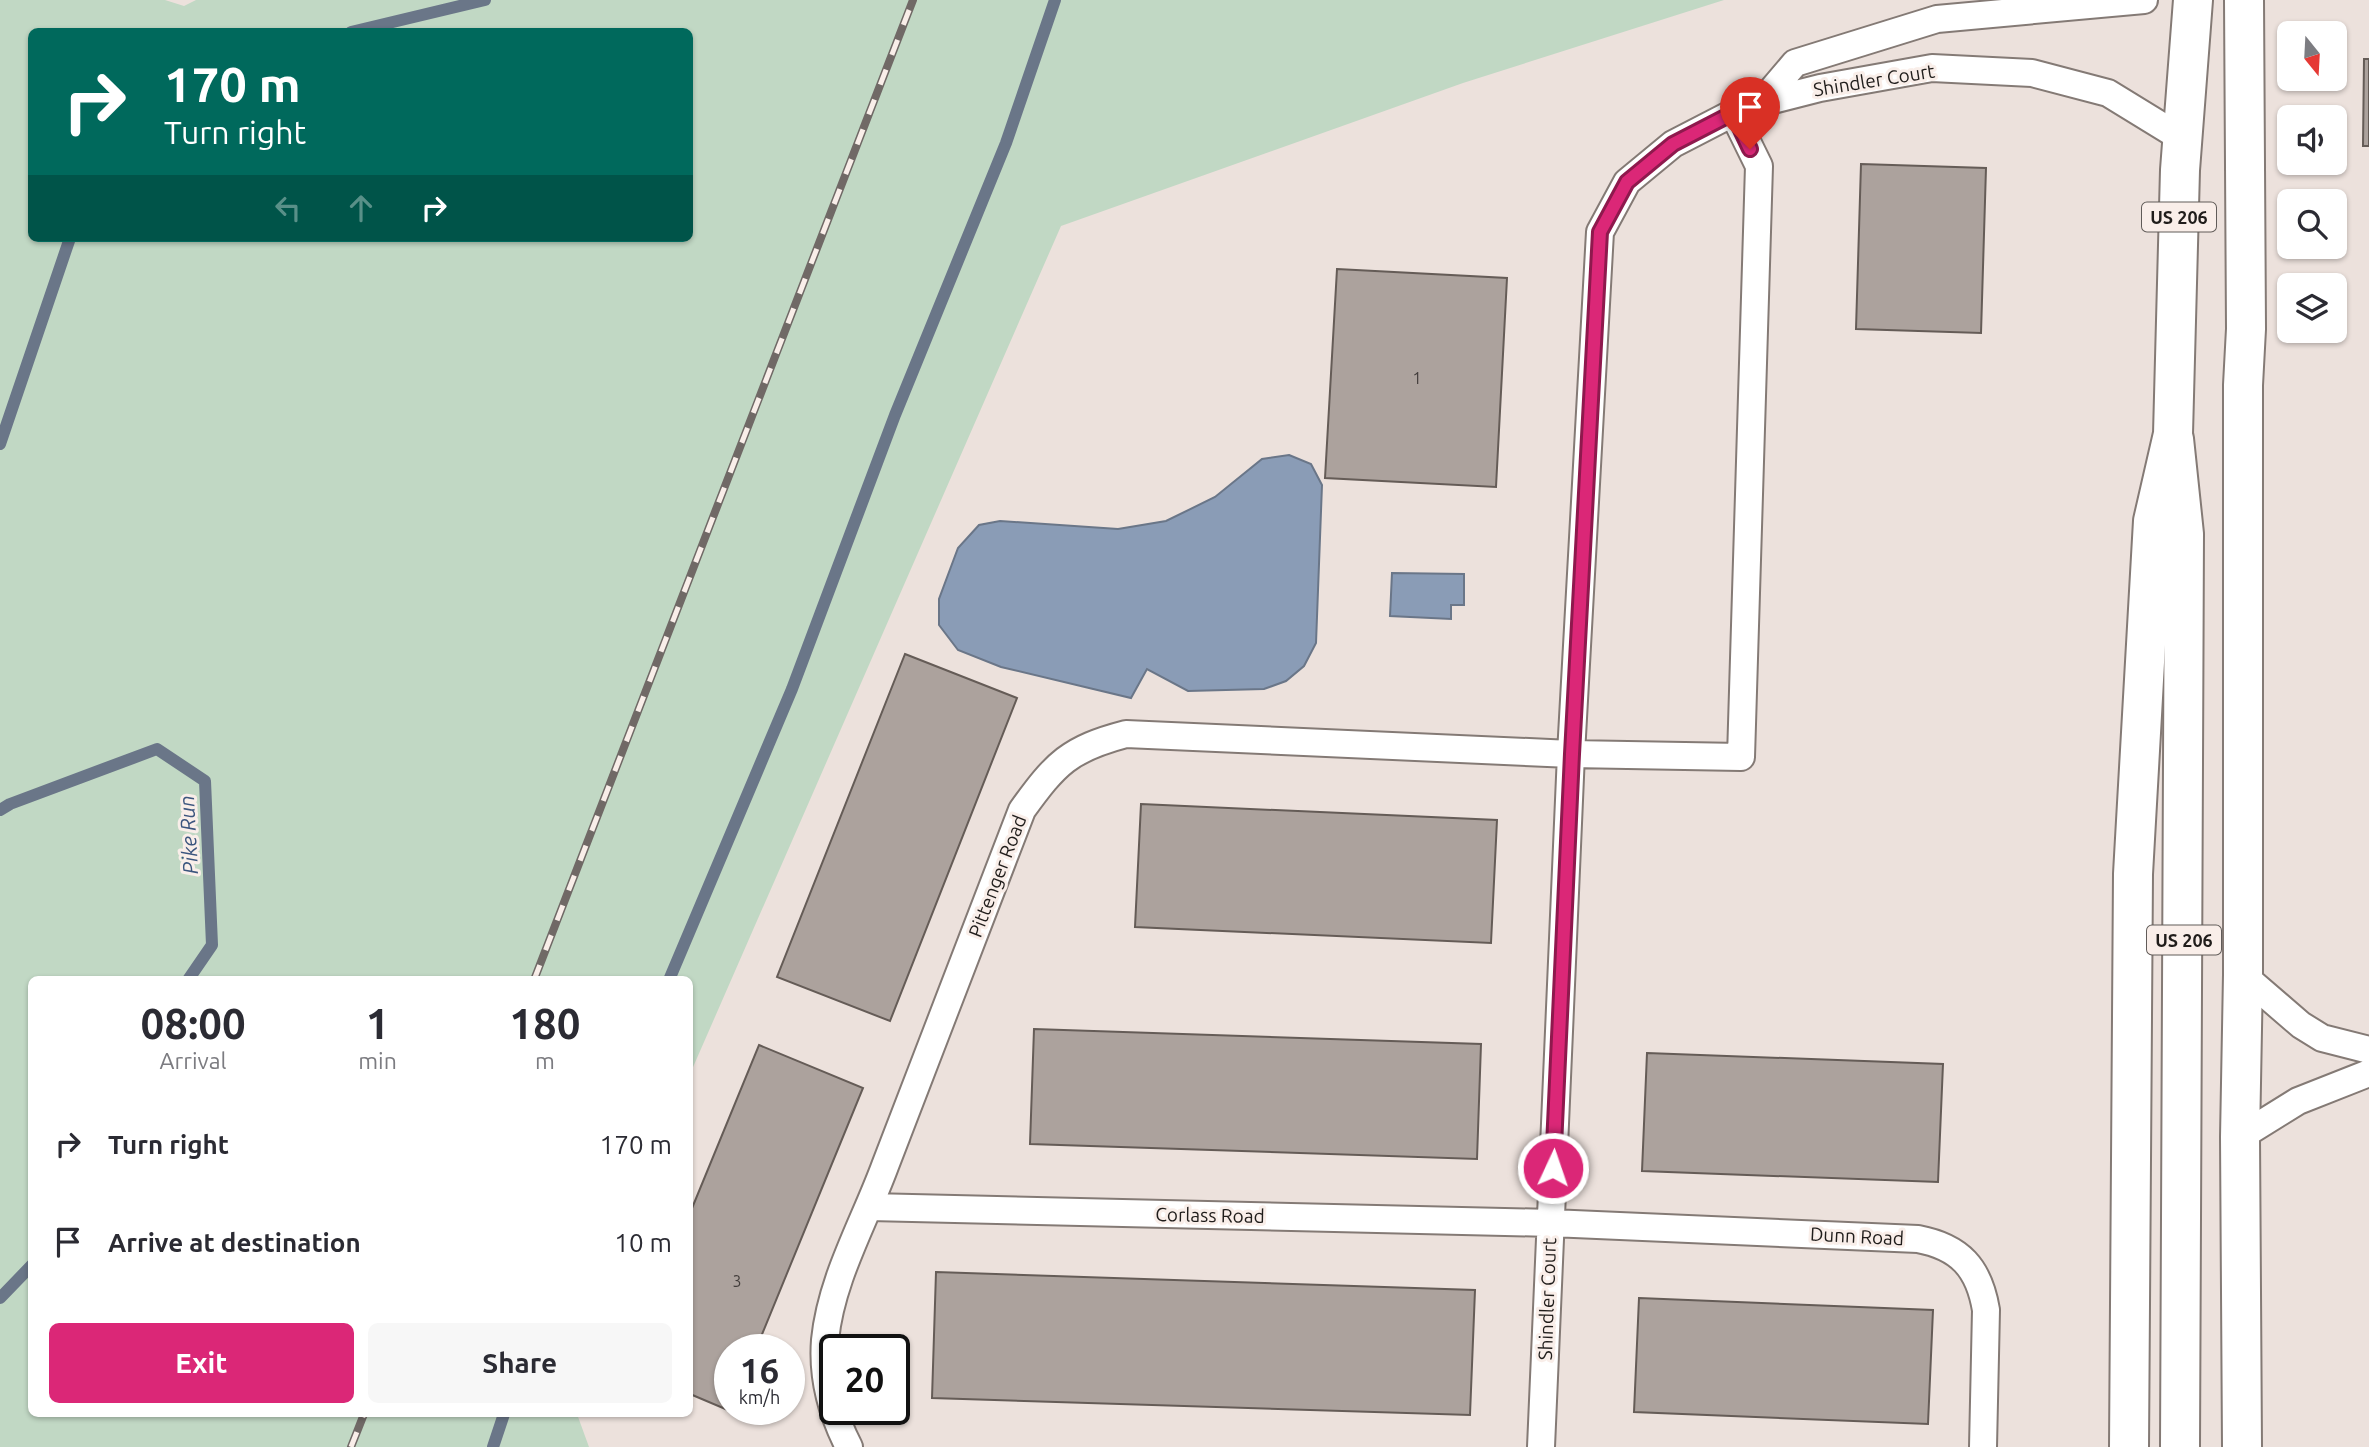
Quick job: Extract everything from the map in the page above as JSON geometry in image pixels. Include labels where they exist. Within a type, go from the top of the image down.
[{"type":"main road","name":"US 206","points":[[2180,1447],[2184,534],[2174,434],[2180,170],[2193,0]]},
{"type":"main road","name":"US 206","points":[[2242,1447],[2240,1137],[2243,975],[2243,385],[2246,329],[2245,0]]},
{"type":"main road","points":[[2129,1447],[2133,874],[2153,521],[2174,434]]},
{"type":"lane","name":"Shindler Court","points":[[1760,103],[1795,64],[1937,19],[2144,0]]},
{"type":"lane","name":"Shindler Court","points":[[1541,1447],[1572,754],[1600,232],[1627,182],[1673,144],[1733,113],[1760,103],[1820,88],[1933,68],[2032,73],[2108,93],[2183,139]]},
{"type":"lane","name":"Pittenger Road","points":[[849,1447],[834,1417],[825,1377],[825,1342],[831,1300],[870,1207],[1022,810],[1044,779],[1068,756],[1093,743],[1126,734],[1572,754],[1741,757],[1759,166],[1733,113]]},
{"type":"lane","points":[[2243,975],[2301,1025],[2322,1038],[2369,1050]]},
{"type":"lane","points":[[2240,1137],[2298,1101],[2369,1073]]},
{"type":"lane","name":"Corlass Road","points":[[870,1207],[1550,1223]]},
{"type":"lane","name":"Dunn Road","points":[[1550,1223],[1918,1239],[1938,1243],[1958,1253],[1971,1268],[1982,1288],[1986,1310],[1983,1447]]},
{"type":"green space","points":[[0,0],[165,0],[184,6],[196,0],[1724,0],[1463,83],[1061,226],[693,1067],[693,976],[28,976],[28,1417],[578,1417],[589,1447],[0,1447]]},
{"type":"water","points":[[1289,455],[1311,464],[1322,485],[1316,643],[1304,666],[1286,681],[1264,689],[1188,691],[1147,669],[1131,698],[1001,667],[958,650],[939,625],[939,599],[958,548],[979,525],[1000,521],[1118,529],[1166,521],[1215,497],[1262,459]]},
{"type":"water","points":[[1392,573],[1464,574],[1464,605],[1451,605],[1451,619],[1390,616]]},
{"type":"building","points":[[2364,59],[2369,59],[2369,146],[2363,146]]},
{"type":"building","points":[[1861,164],[1986,168],[1981,333],[1856,329]]},
{"type":"building","points":[[1337,269],[1507,278],[1496,487],[1325,478]]},
{"type":"building","points":[[905,654],[1017,698],[890,1021],[777,977]]},
{"type":"building","points":[[1141,804],[1497,820],[1491,943],[1135,927]]},
{"type":"building","points":[[1034,1029],[1481,1044],[1477,1159],[1030,1144]]},
{"type":"building","points":[[759,1045],[863,1088],[762,1334],[714,1334],[714,1404],[693,1395],[693,1206]]},
{"type":"building","points":[[1647,1053],[1943,1064],[1938,1182],[1642,1171]]},
{"type":"building","points":[[936,1272],[1475,1290],[1470,1415],[932,1398]]},
{"type":"building","points":[[1639,1298],[1933,1310],[1928,1424],[1634,1412]]},
{"type":"waterway","name":"Pike Run","points":[[368,28],[485,0]]},
{"type":"waterway","points":[[671,976],[792,689],[895,415],[1006,143],[1055,0]]},
{"type":"waterway","name":"Pike Run","points":[[0,444],[69,242]]},
{"type":"waterway","name":"Pike Run","points":[[0,810],[157,749],[205,781],[212,945],[191,976]]},
{"type":"waterway","name":"Pike Run","points":[[0,1298],[28,1269]]},
{"type":"waterway","points":[[493,1447],[503,1417]]},
{"type":"railway","points":[[536,976],[913,0]]},
{"type":"railway","points":[[351,1447],[363,1417]]},
{"type":"route","points":[[1553,1168],[1600,232],[1627,182],[1673,144],[1733,113],[1750,149]]}]
